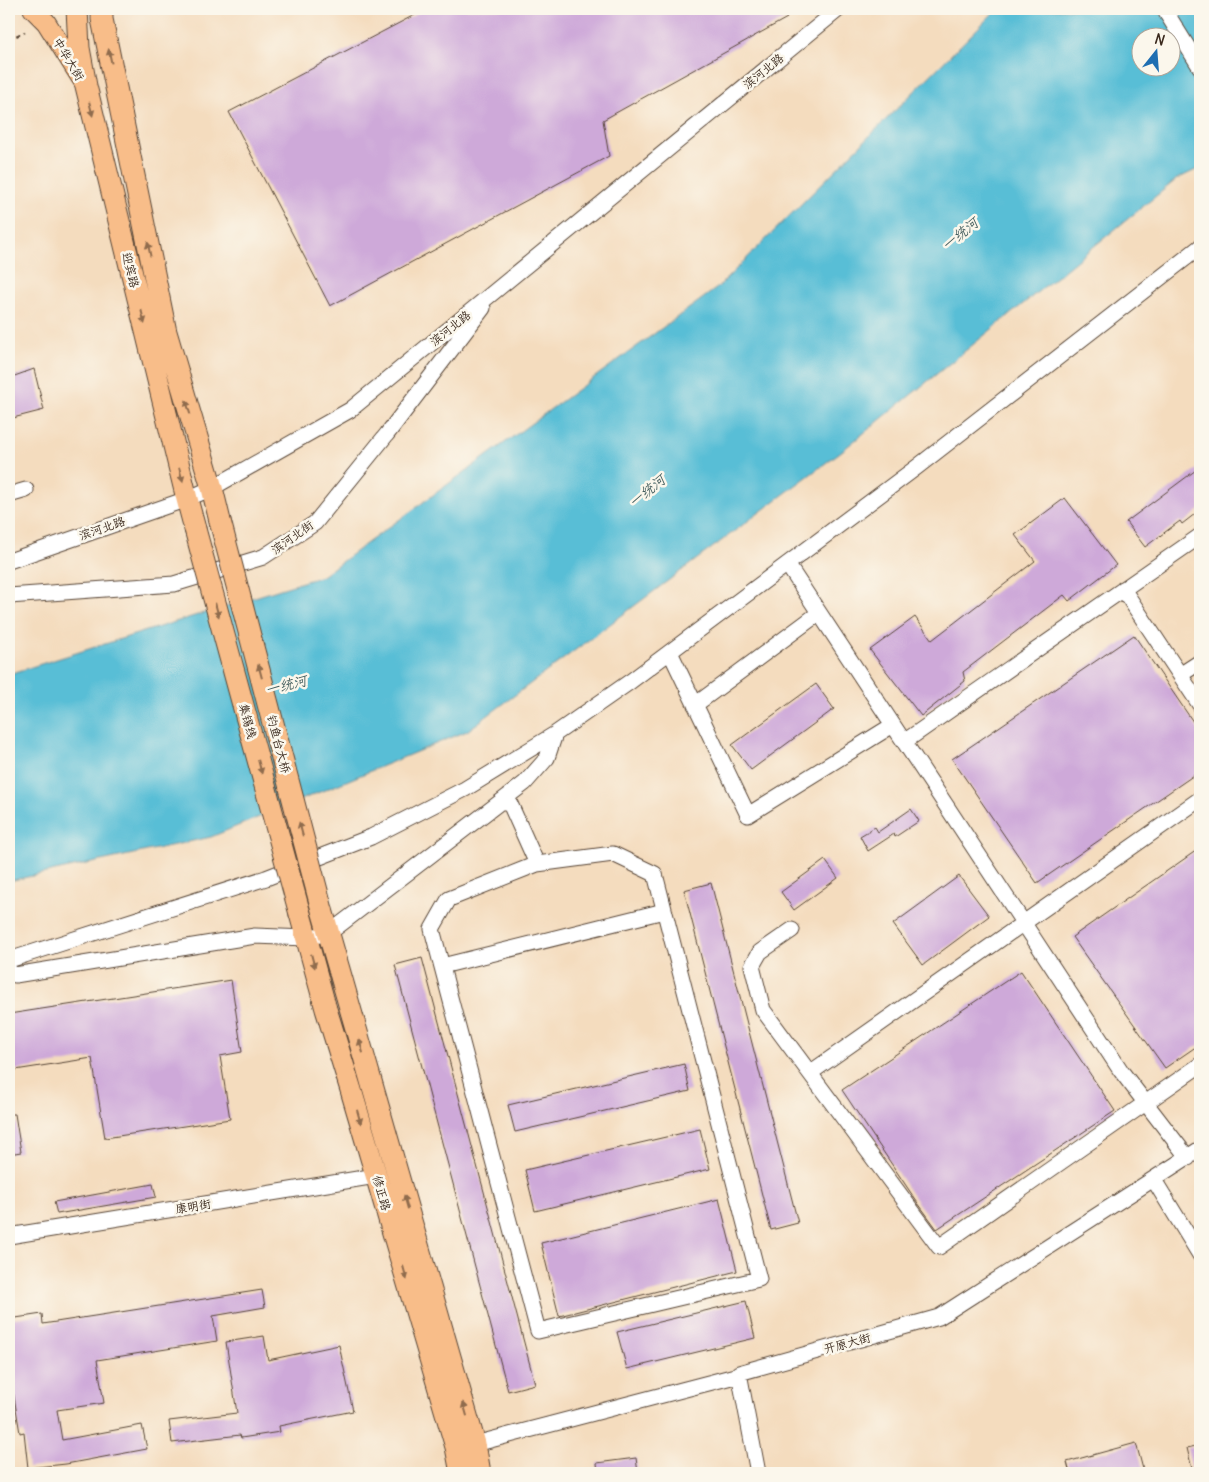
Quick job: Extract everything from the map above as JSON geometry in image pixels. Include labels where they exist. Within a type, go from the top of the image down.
[{"type":"highway","name":"迎宾路","points":[[76,9],[79,48],[86,86],[186,499],[196,529]]},
{"type":"highway","name":"迎宾路","points":[[102,9],[102,19],[166,332],[220,521]]},
{"type":"highway","name":"钓鱼台大桥","points":[[220,521],[329,933]]},
{"type":"highway","name":"集锡线","points":[[196,529],[300,914]]},
{"type":"highway","name":"修正路","points":[[300,914],[376,1176],[466,1446],[480,1473]]},
{"type":"highway","name":"修正路","points":[[329,933],[466,1446],[461,1473]]},
{"type":"main road","name":"中华大街","points":[[33,9],[46,22],[86,86]]},
{"type":"street","name":"滨河北路","points":[[9,561],[186,499],[212,488],[350,410],[839,9]]},
{"type":"street","points":[[1164,9],[1200,67]]},
{"type":"street","points":[[9,960],[266,878],[371,837],[465,789],[555,734],[631,681],[925,461],[1200,247]]},
{"type":"street","name":"滨河北街","points":[[9,596],[174,584],[263,557],[315,523],[387,434],[498,288]]},
{"type":"street","points":[[9,495],[26,490]]},
{"type":"street","points":[[904,742],[1200,536]]},
{"type":"street","points":[[787,564],[1122,1071],[1146,1103],[1194,1154]]},
{"type":"street","points":[[1123,590],[1200,705]]},
{"type":"street","points":[[695,705],[819,613]]},
{"type":"street","points":[[670,652],[748,815],[893,725]]},
{"type":"street","points":[[1180,675],[1200,662]]},
{"type":"street","points":[[9,972],[15,975],[255,936],[306,938],[329,933],[525,783],[547,758],[555,734]]},
{"type":"street","points":[[507,797],[537,864]]},
{"type":"street","points":[[810,1073],[1200,799]]},
{"type":"street","points":[[613,854],[655,874],[759,1279],[538,1332],[432,929],[449,899],[537,864],[613,854]]},
{"type":"street","points":[[442,966],[664,911]]},
{"type":"street","points":[[792,930],[760,952],[752,966],[763,1010],[939,1247],[1200,1065]]},
{"type":"street","name":"开原大街","points":[[466,1446],[739,1374],[939,1318],[1194,1154]]},
{"type":"street","name":"康明街","points":[[9,1236],[376,1176]]},
{"type":"street","points":[[1154,1180],[1200,1255]]},
{"type":"street","points":[[739,1374],[758,1473]]},
{"type":"path","points":[[9,39],[25,32]]},
{"type":"water","name":"一统河","points":[[1001,9],[1200,9],[1200,168],[1177,179],[843,450],[467,731],[211,837],[9,881],[9,674],[322,576],[717,288],[995,11]]},
{"type":"building","points":[[426,9],[781,9],[787,18],[603,120],[609,156],[330,306],[229,112]]},
{"type":"building","points":[[34,369],[44,410],[9,419],[9,378]]},
{"type":"building","points":[[1200,467],[1200,510],[1182,524],[1180,521],[1145,547],[1126,522]]},
{"type":"building","points":[[1065,498],[1116,565],[1069,601],[1064,595],[963,672],[965,681],[921,716],[870,650],[915,617],[932,640],[1035,561],[1015,535]]},
{"type":"building","points":[[1134,635],[1200,732],[1200,771],[1037,883],[952,759]]},
{"type":"building","points":[[816,684],[834,709],[751,770],[732,745]]},
{"type":"building","points":[[911,809],[919,821],[895,837],[894,834],[868,851],[860,836],[875,827],[878,832]]},
{"type":"building","points":[[1200,848],[1200,1044],[1165,1068],[1072,937]]},
{"type":"building","points":[[825,860],[838,878],[794,910],[781,892]]},
{"type":"building","points":[[959,876],[989,916],[923,965],[893,924]]},
{"type":"building","points":[[711,883],[798,1223],[771,1230],[684,890]]},
{"type":"building","points":[[422,958],[535,1384],[508,1391],[395,965]]},
{"type":"building","points":[[1021,971],[1115,1111],[937,1229],[842,1090]]},
{"type":"building","points":[[231,980],[242,1052],[220,1056],[230,1119],[105,1138],[92,1058],[9,1071],[9,1014]]},
{"type":"building","points":[[684,1064],[690,1091],[515,1132],[508,1105]]},
{"type":"building","points":[[9,1114],[15,1114],[21,1152],[9,1154]]},
{"type":"building","points":[[700,1129],[710,1169],[535,1211],[525,1170]]},
{"type":"building","points":[[153,1184],[156,1197],[57,1214],[54,1202]]},
{"type":"building","points":[[719,1199],[737,1271],[559,1316],[541,1243]]},
{"type":"building","points":[[262,1290],[265,1307],[213,1316],[217,1341],[97,1360],[104,1403],[57,1410],[62,1440],[142,1425],[147,1449],[66,1464],[28,1468],[24,1432],[20,1433],[9,1366],[9,1319],[42,1314],[43,1324]]},
{"type":"building","points":[[746,1301],[755,1338],[627,1369],[617,1332]]},
{"type":"building","points":[[264,1336],[268,1360],[339,1345],[353,1411],[279,1426],[280,1432],[241,1438],[240,1435],[172,1443],[169,1421],[237,1413],[226,1342]]},
{"type":"building","points":[[1136,1443],[1144,1473],[1070,1473],[1067,1462]]},
{"type":"building","points":[[1200,1445],[1200,1473],[1193,1473],[1187,1448]]},
{"type":"building","points":[[636,1458],[638,1473],[598,1473],[597,1463]]}]
